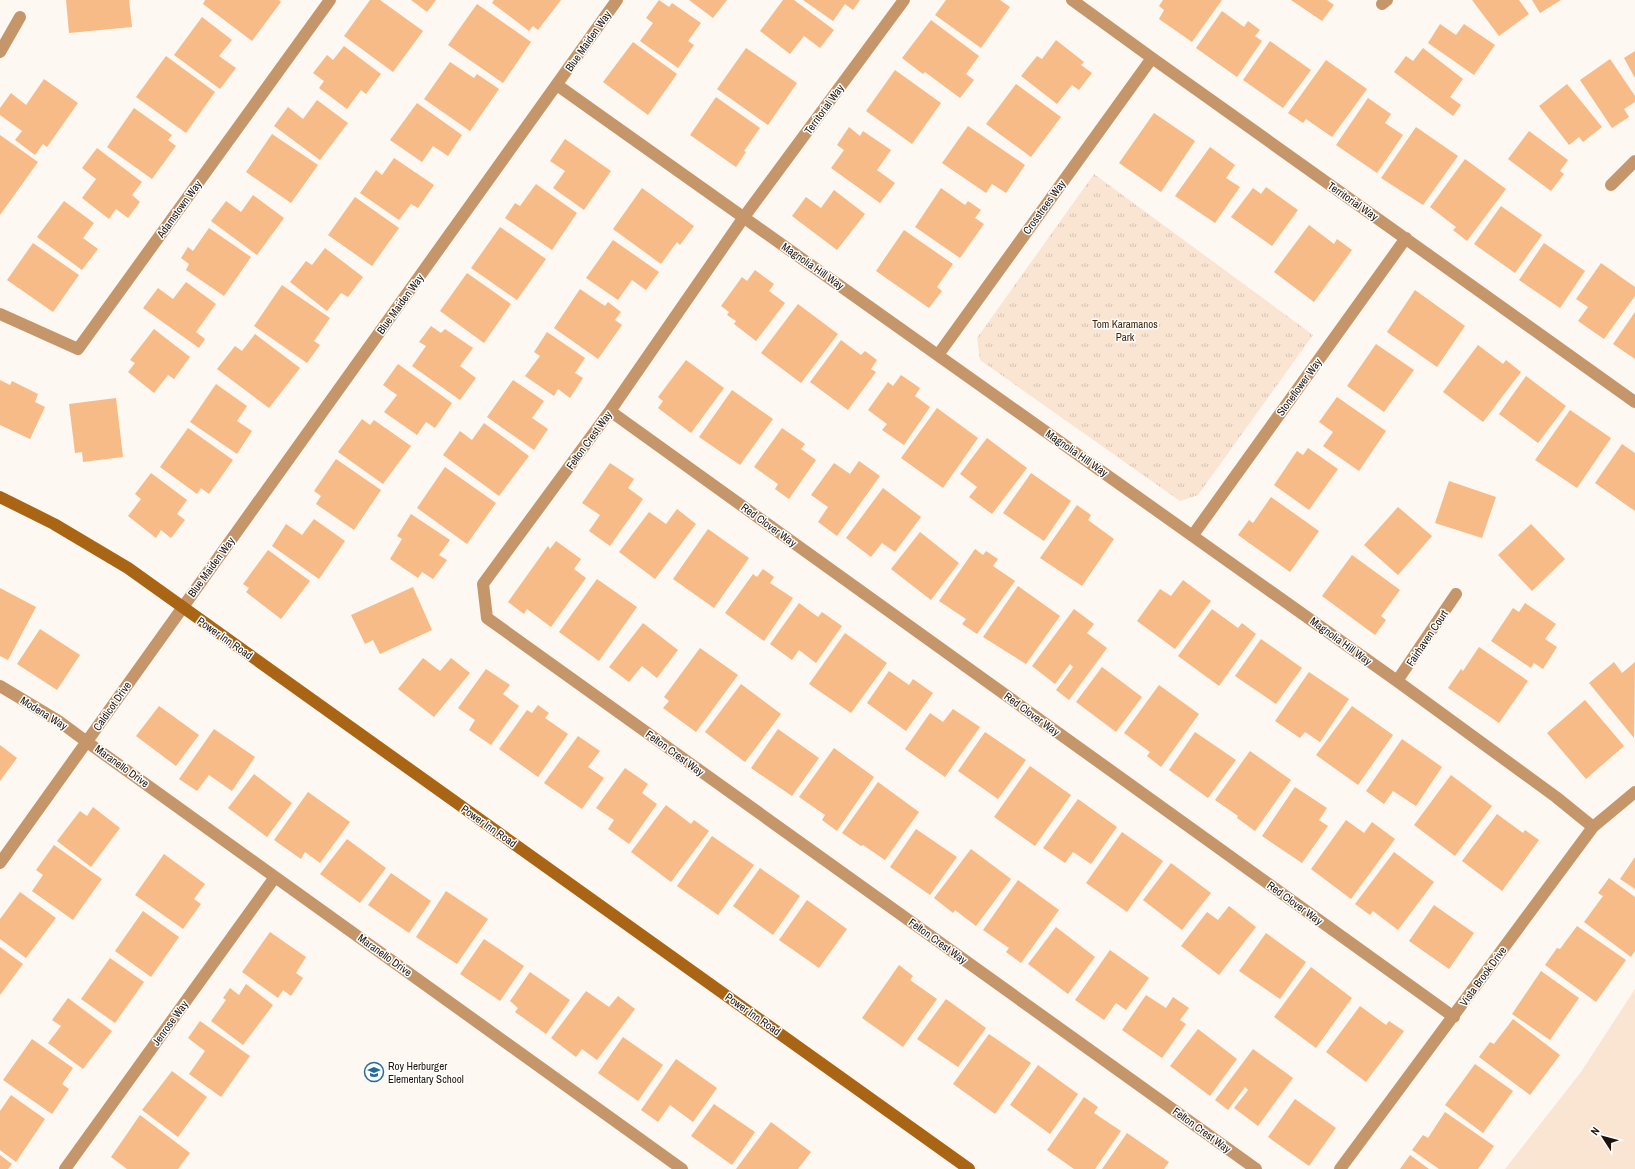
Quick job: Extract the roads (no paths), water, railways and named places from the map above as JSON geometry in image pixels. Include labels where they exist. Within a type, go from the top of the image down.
[{"type":"main road","name":"Power Inn Road","points":[[0,497],[54,524],[128,568],[969,1169]]},
{"type":"street","name":"Adamstown Way","points":[[0,314],[78,349],[330,0]]},
{"type":"street","name":"Blue Maiden Way","points":[[182,608],[617,0]]},
{"type":"street","name":"Territorial Way","points":[[744,217],[904,0]]},
{"type":"street","name":"Territorial Way","points":[[1072,0],[1635,402]]},
{"type":"street","points":[[0,52],[20,17]]},
{"type":"street","name":"Crosstrees Way","points":[[938,355],[1152,58]]},
{"type":"street","name":"Magnolia Hill Way","points":[[557,85],[1397,681],[1556,797],[1593,827]]},
{"type":"street","points":[[1611,185],[1635,161]]},
{"type":"street","name":"Felton Crest Way","points":[[744,217],[610,411],[483,584],[487,618],[1256,1169]]},
{"type":"street","name":"Stoneflower Way","points":[[1193,535],[1406,238]]},
{"type":"street","name":"Red Clover Way","points":[[610,411],[1454,1017]]},
{"type":"street","name":"Fairhaven Court","points":[[1397,681],[1456,594]]},
{"type":"street","name":"Caldicot Drive","points":[[0,863],[182,608]]},
{"type":"street","name":"Modena Way","points":[[0,686],[60,722],[87,742]]},
{"type":"street","name":"Maranello Drive","points":[[87,742],[682,1169]]},
{"type":"street","name":"Vista Brook Drive","points":[[1340,1169],[1454,1017],[1593,827],[1635,792]]},
{"type":"street","name":"Jenrose Way","points":[[65,1169],[275,877]]},
{"type":"place","name":"Roy Herburger Elementary School","points":[[374,1072]]},
{"type":"park label","name":"Tom Karamanos Park","points":[[1125,330]]}]
